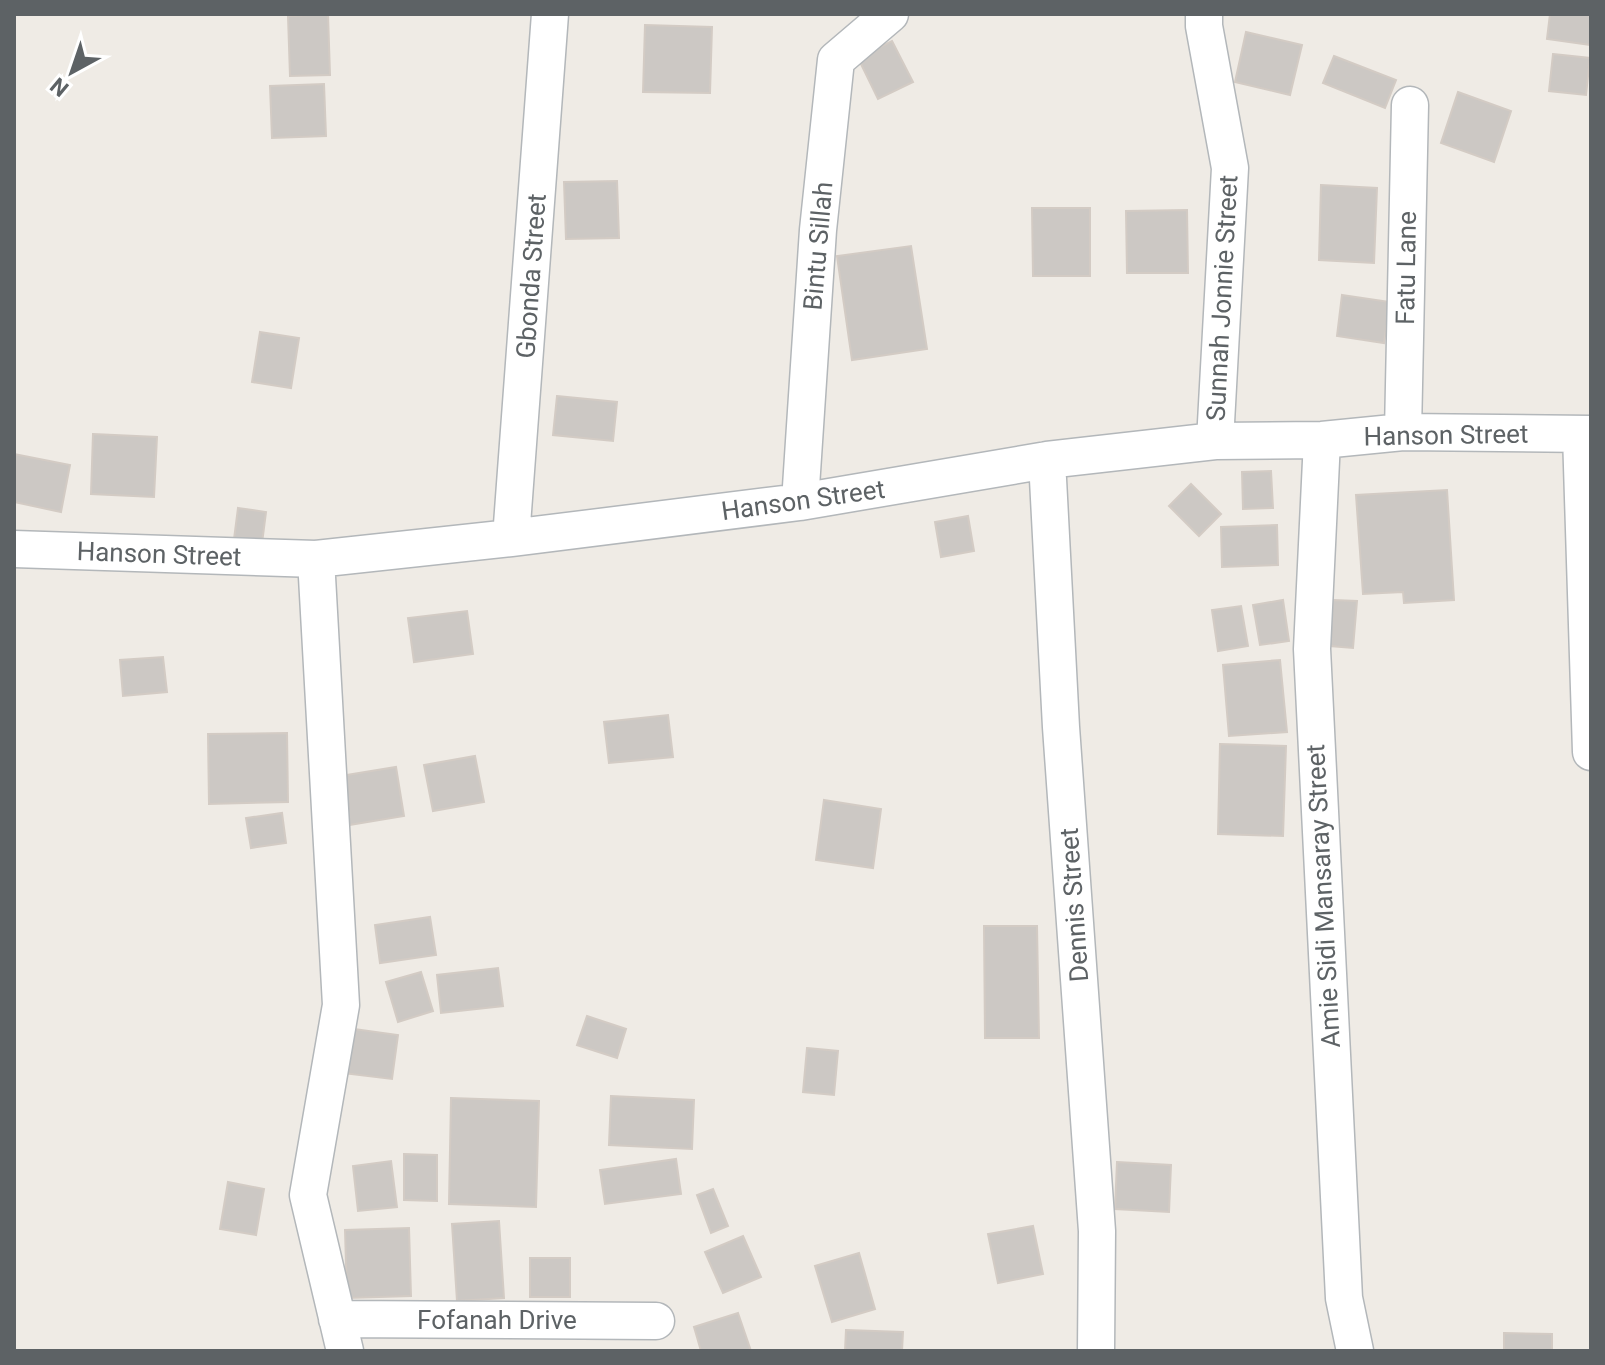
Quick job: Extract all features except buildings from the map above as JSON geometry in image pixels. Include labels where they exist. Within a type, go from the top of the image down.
[{"type":"street","name":"Gbonda Street","points":[[511,538],[550,14]]},
{"type":"street","name":"Bintu Sillah","points":[[800,502],[818,230],[836,60],[890,14]]},
{"type":"street","name":"Sunnah Jonnie Street","points":[[1194,18],[1230,168],[1215,441]]},
{"type":"street","name":"Fatu Lane","points":[[1403,432],[1410,105]]},
{"type":"street","name":"Hanson Street","points":[[14,549],[316,559],[800,502],[1047,460],[1215,441],[1322,440],[1403,432],[1586,434]]},
{"type":"street","points":[[1586,434],[1591,752]]},
{"type":"street","name":"Amie Sidi Mansaray Street","points":[[1322,440],[1312,649],[1344,1298],[1355,1351]]},
{"type":"street","name":"Dennis Street","points":[[1047,460],[1061,727],[1097,1231],[1096,1351]]},
{"type":"street","points":[[316,559],[341,1005],[308,1195],[341,1335]]},
{"type":"street","name":"Fofanah Drive","points":[[341,1335],[656,1321]]}]
